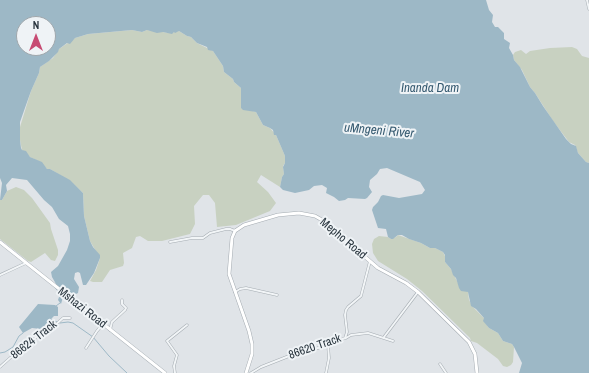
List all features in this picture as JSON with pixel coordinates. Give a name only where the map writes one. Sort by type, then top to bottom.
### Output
[{"type":"street","points":[[587,0],[589,9]]},
{"type":"street","name":"Mepho Road","points":[[235,231],[244,224],[272,216],[299,213],[308,214],[322,220],[378,268],[406,283],[418,292],[469,342],[475,354],[477,373]]},
{"type":"street","points":[[170,242],[192,238],[203,238],[210,233],[230,228],[235,231],[231,242],[229,270],[230,279],[251,337],[252,354],[246,373]]},
{"type":"street","name":"Mshazi Road","points":[[0,242],[165,373]]},
{"type":"street","name":"86620 Track","points":[[251,373],[261,367],[289,356],[328,345],[345,338],[347,332],[345,315],[346,310],[361,296],[370,261]]},
{"type":"street","points":[[0,275],[26,263]]},
{"type":"street","points":[[235,292],[246,288],[277,295]]},
{"type":"street","points":[[384,337],[418,292]]},
{"type":"street","points":[[110,330],[112,322],[126,309],[122,304],[122,300]]},
{"type":"street","name":"86624 Track","points":[[0,367],[10,358],[24,350],[36,337],[52,328],[63,318],[70,318]]},
{"type":"street","points":[[86,348],[103,324]]},
{"type":"street","points":[[175,373],[174,366],[177,355],[167,341],[187,326]]},
{"type":"street","points":[[345,338],[351,335],[368,333],[393,341]]},
{"type":"street","points":[[326,373],[329,358],[328,345]]},
{"type":"street","points":[[440,364],[446,373]]},
{"type":"green space","points":[[132,30],[142,32],[147,30],[170,33],[179,31],[191,37],[197,43],[213,51],[223,66],[224,72],[241,88],[241,108],[256,112],[263,125],[270,128],[276,135],[285,156],[285,163],[283,166],[284,174],[280,187],[261,175],[257,182],[268,192],[276,203],[270,211],[236,225],[217,227],[215,203],[209,195],[203,195],[194,206],[195,224],[190,234],[162,241],[148,241],[140,236],[136,237],[132,248],[123,253],[123,266],[110,270],[102,282],[90,281],[100,258],[90,241],[84,216],[83,193],[70,181],[50,169],[47,169],[40,162],[30,157],[22,150],[20,140],[20,127],[40,67],[56,56],[59,49],[75,38],[88,34]]},
{"type":"green space","points":[[572,47],[577,49],[582,56],[589,58],[589,163],[586,162],[578,153],[575,145],[569,142],[553,121],[530,87],[522,70],[514,60],[513,55],[515,52],[521,50],[526,54],[530,51]]},
{"type":"green space","points":[[16,187],[24,190],[32,198],[50,223],[58,250],[58,255],[55,261],[51,260],[45,253],[31,262],[28,261],[0,239],[0,200],[2,200],[7,191]]},
{"type":"green space","points":[[398,235],[443,252],[445,262],[451,269],[459,285],[468,292],[469,300],[473,307],[484,318],[484,321],[489,328],[498,333],[503,341],[512,344],[514,347],[513,362],[511,365],[507,367],[503,366],[498,359],[477,343],[471,341],[470,338],[422,291],[407,279],[378,261],[373,253],[372,244],[374,239],[379,236],[388,237],[391,239]]},
{"type":"water","name":"Inanda Dam","points":[[0,0],[486,0],[489,10],[493,15],[492,22],[495,27],[498,27],[504,33],[504,39],[510,43],[509,48],[514,60],[520,67],[530,87],[566,139],[571,144],[576,146],[578,153],[586,162],[589,163],[589,373],[519,373],[522,363],[514,347],[512,344],[503,341],[498,333],[489,328],[483,321],[484,318],[471,306],[468,292],[461,291],[459,288],[456,278],[445,262],[445,255],[443,252],[435,248],[430,248],[402,235],[398,235],[391,239],[388,237],[386,229],[378,228],[372,210],[381,196],[383,195],[399,198],[422,194],[425,190],[420,182],[387,168],[380,169],[370,180],[369,187],[372,192],[365,199],[348,198],[339,201],[326,193],[327,188],[322,185],[314,186],[309,190],[295,193],[283,190],[280,187],[284,174],[283,167],[285,163],[285,156],[273,130],[263,125],[256,112],[243,110],[241,108],[241,88],[224,72],[223,66],[213,51],[208,50],[207,47],[197,43],[191,37],[179,31],[172,34],[163,32],[157,33],[147,30],[142,32],[132,30],[88,34],[75,38],[70,44],[67,43],[59,49],[56,54],[56,16],[16,16],[16,56],[54,56],[40,67],[31,91],[20,122],[21,148],[22,150],[26,151],[30,157],[42,162],[47,169],[50,169],[70,180],[83,193],[84,216],[90,241],[100,255],[94,273],[86,285],[83,285],[80,273],[75,273],[74,279],[79,287],[78,293],[68,292],[63,297],[61,304],[58,300],[60,294],[55,288],[56,284],[51,272],[58,266],[67,250],[70,241],[68,226],[59,219],[52,207],[27,180],[12,178],[6,185],[7,191],[2,200],[0,200],[2,183],[0,178]]},
{"type":"water","points":[[38,304],[55,305],[58,307],[58,316],[54,316],[41,329],[32,328],[23,333],[19,327]]},
{"type":"waterway","points":[[56,306],[60,303]]},
{"type":"waterway","points":[[51,319],[57,322]]},
{"type":"waterway","points":[[60,323],[73,323],[93,337],[109,356],[127,373]]},
{"type":"waterway","points":[[0,353],[13,347],[19,336],[23,333]]},
{"type":"water label","name":"uMngeni River","points":[[379,131]]}]
